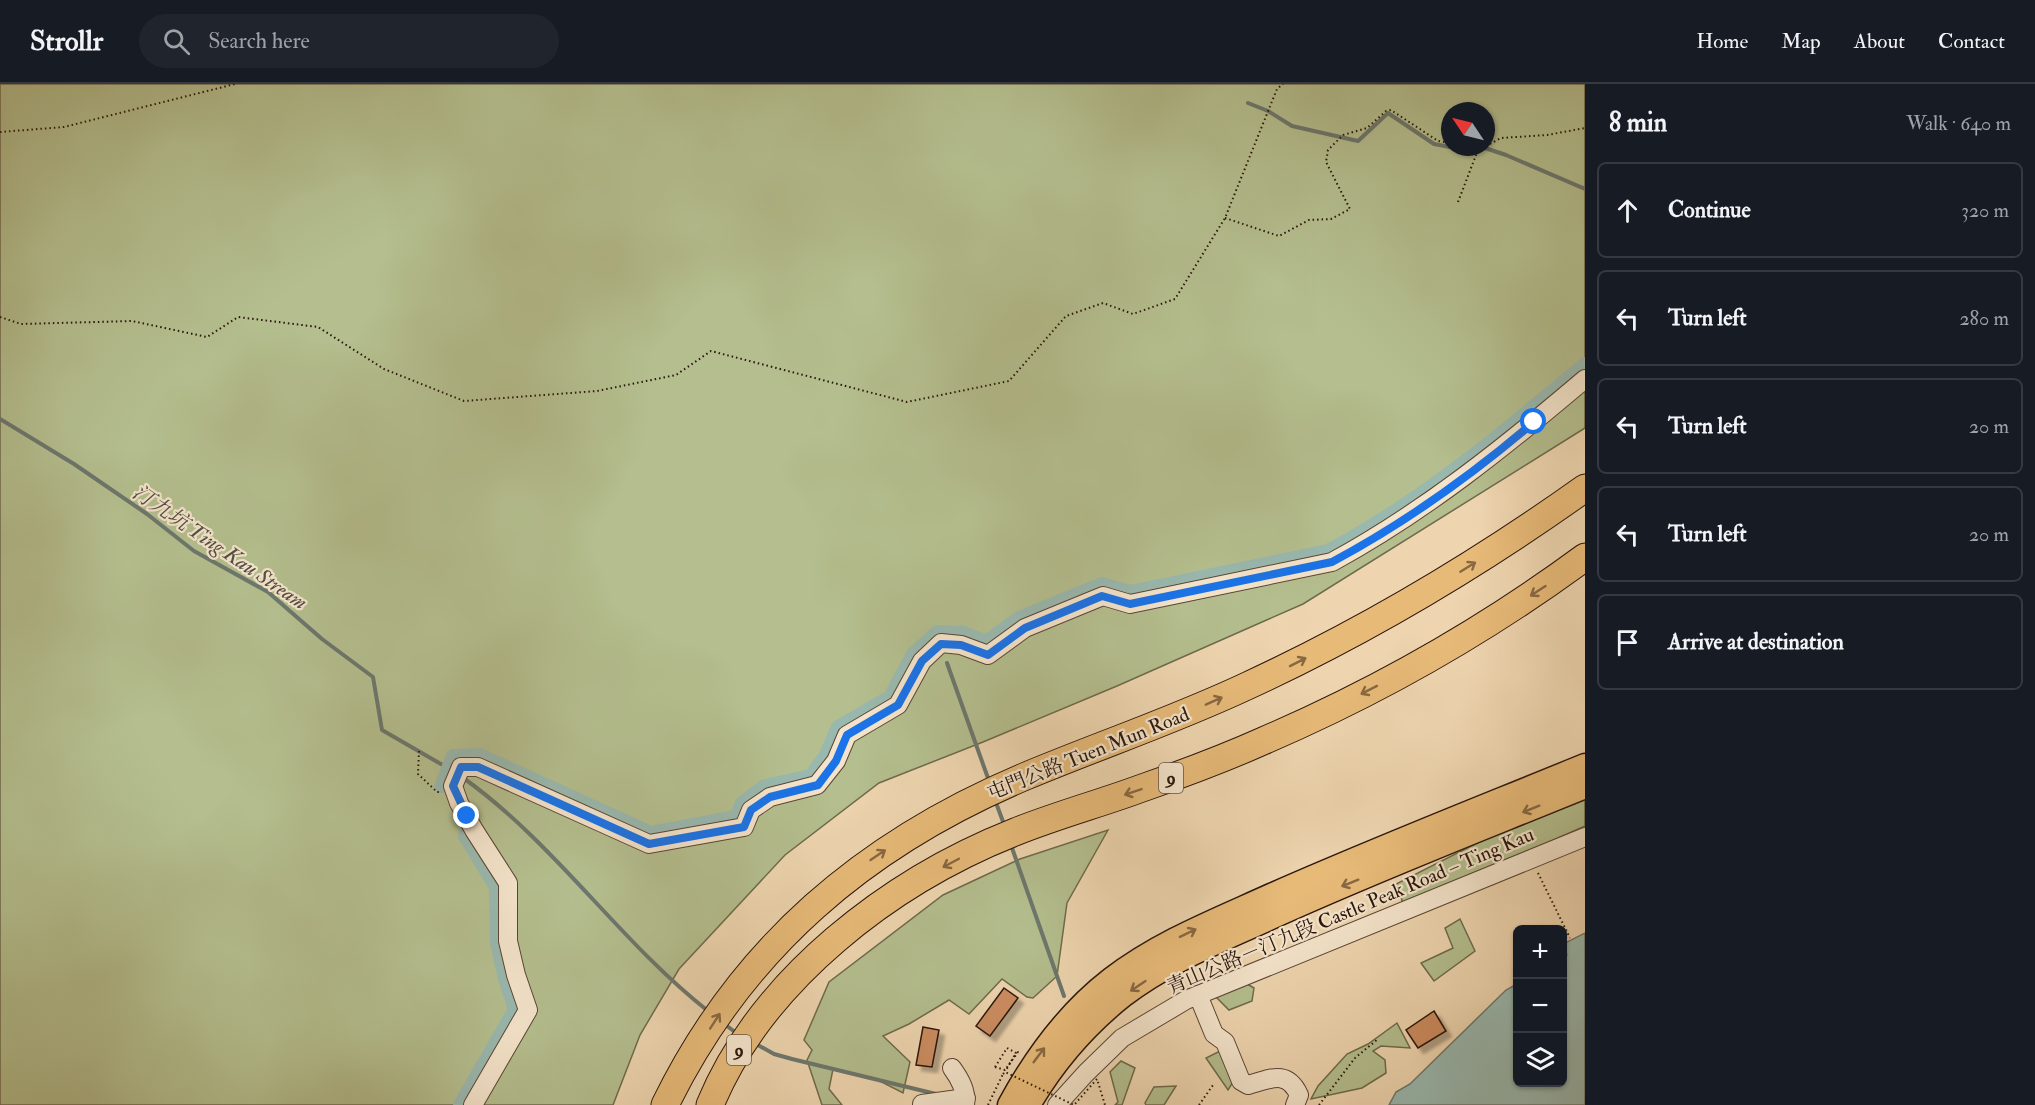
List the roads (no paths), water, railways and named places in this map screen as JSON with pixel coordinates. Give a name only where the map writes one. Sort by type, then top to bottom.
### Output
[{"type":"highway","name":"屯門公路 Tuen Mun Road","points":[[665,1105],[704,1037],[758,962],[823,898],[856,870],[885,850],[927,824],[1026,776],[1174,718],[1321,651],[1421,597],[1585,488]]},
{"type":"highway","name":"9","points":[[710,1105],[731,1063],[748,1036],[794,980],[819,954],[890,898],[963,856],[1014,832],[1191,770],[1265,740],[1365,692],[1439,653],[1490,622],[1543,588],[1585,557]]},
{"type":"main road","points":[[1009,1105],[1028,1070],[1052,1036],[1110,979],[1145,956],[1184,934],[1331,868],[1585,765]]},
{"type":"main road","points":[[1029,1105],[1042,1082],[1068,1047],[1125,995],[1156,974],[1192,954],[1337,888],[1585,787]]},
{"type":"street","points":[[473,1105],[528,1010],[508,941],[508,884],[474,830],[458,783],[478,767],[649,844],[744,827],[751,810],[770,797],[818,785],[836,761],[847,735],[898,705],[922,661],[941,644],[961,645],[988,655],[1025,628],[1102,596],[1130,604],[1332,562],[1360,547],[1445,490],[1516,437],[1585,379]]},
{"type":"street","name":"青山公路－汀九段 Castle Peak Road – Ting Kau","points":[[1057,1105],[1122,1038],[1177,1005],[1585,837]]},
{"type":"street","points":[[1198,995],[1214,1034],[1225,1042],[1241,1081],[1248,1085],[1269,1079],[1285,1078],[1293,1083],[1299,1095],[1295,1105]]},
{"type":"street","points":[[922,1104],[965,1102],[962,1082],[952,1068]]},
{"type":"water","points":[[1585,933],[1585,1105],[1389,1105],[1396,1092],[1410,1084],[1506,990],[1513,986],[1513,1087],[1567,1087],[1567,942]]},
{"type":"waterway","points":[[1248,103],[1268,111],[1292,126],[1358,141],[1388,113],[1434,144],[1441,145]]},
{"type":"waterway","points":[[1495,151],[1585,189]]},
{"type":"waterway","points":[[441,786],[453,756],[480,755],[651,833],[736,817],[742,803],[765,786],[811,776],[826,755],[838,727],[890,697],[913,654],[937,632],[964,633],[986,642],[1019,618],[1102,584],[1130,592],[1328,551],[1429,488],[1493,440],[1585,364]]},
{"type":"waterway","name":"汀九坑 Ting Kau Stream","points":[[0,419],[74,464],[147,514],[194,551],[268,592],[322,639],[373,677],[382,730],[453,771]]},
{"type":"waterway","points":[[947,663],[989,781]]},
{"type":"waterway","points":[[462,777],[496,803],[527,832],[645,954],[708,1011]]},
{"type":"waterway","points":[[995,800],[1005,827]]},
{"type":"waterway","points":[[460,1105],[515,1009],[497,943],[496,887],[465,836]]},
{"type":"waterway","points":[[1011,845],[1064,996]]},
{"type":"waterway","points":[[723,1023],[739,1035]]},
{"type":"waterway","points":[[756,1044],[774,1054],[936,1094]]}]
